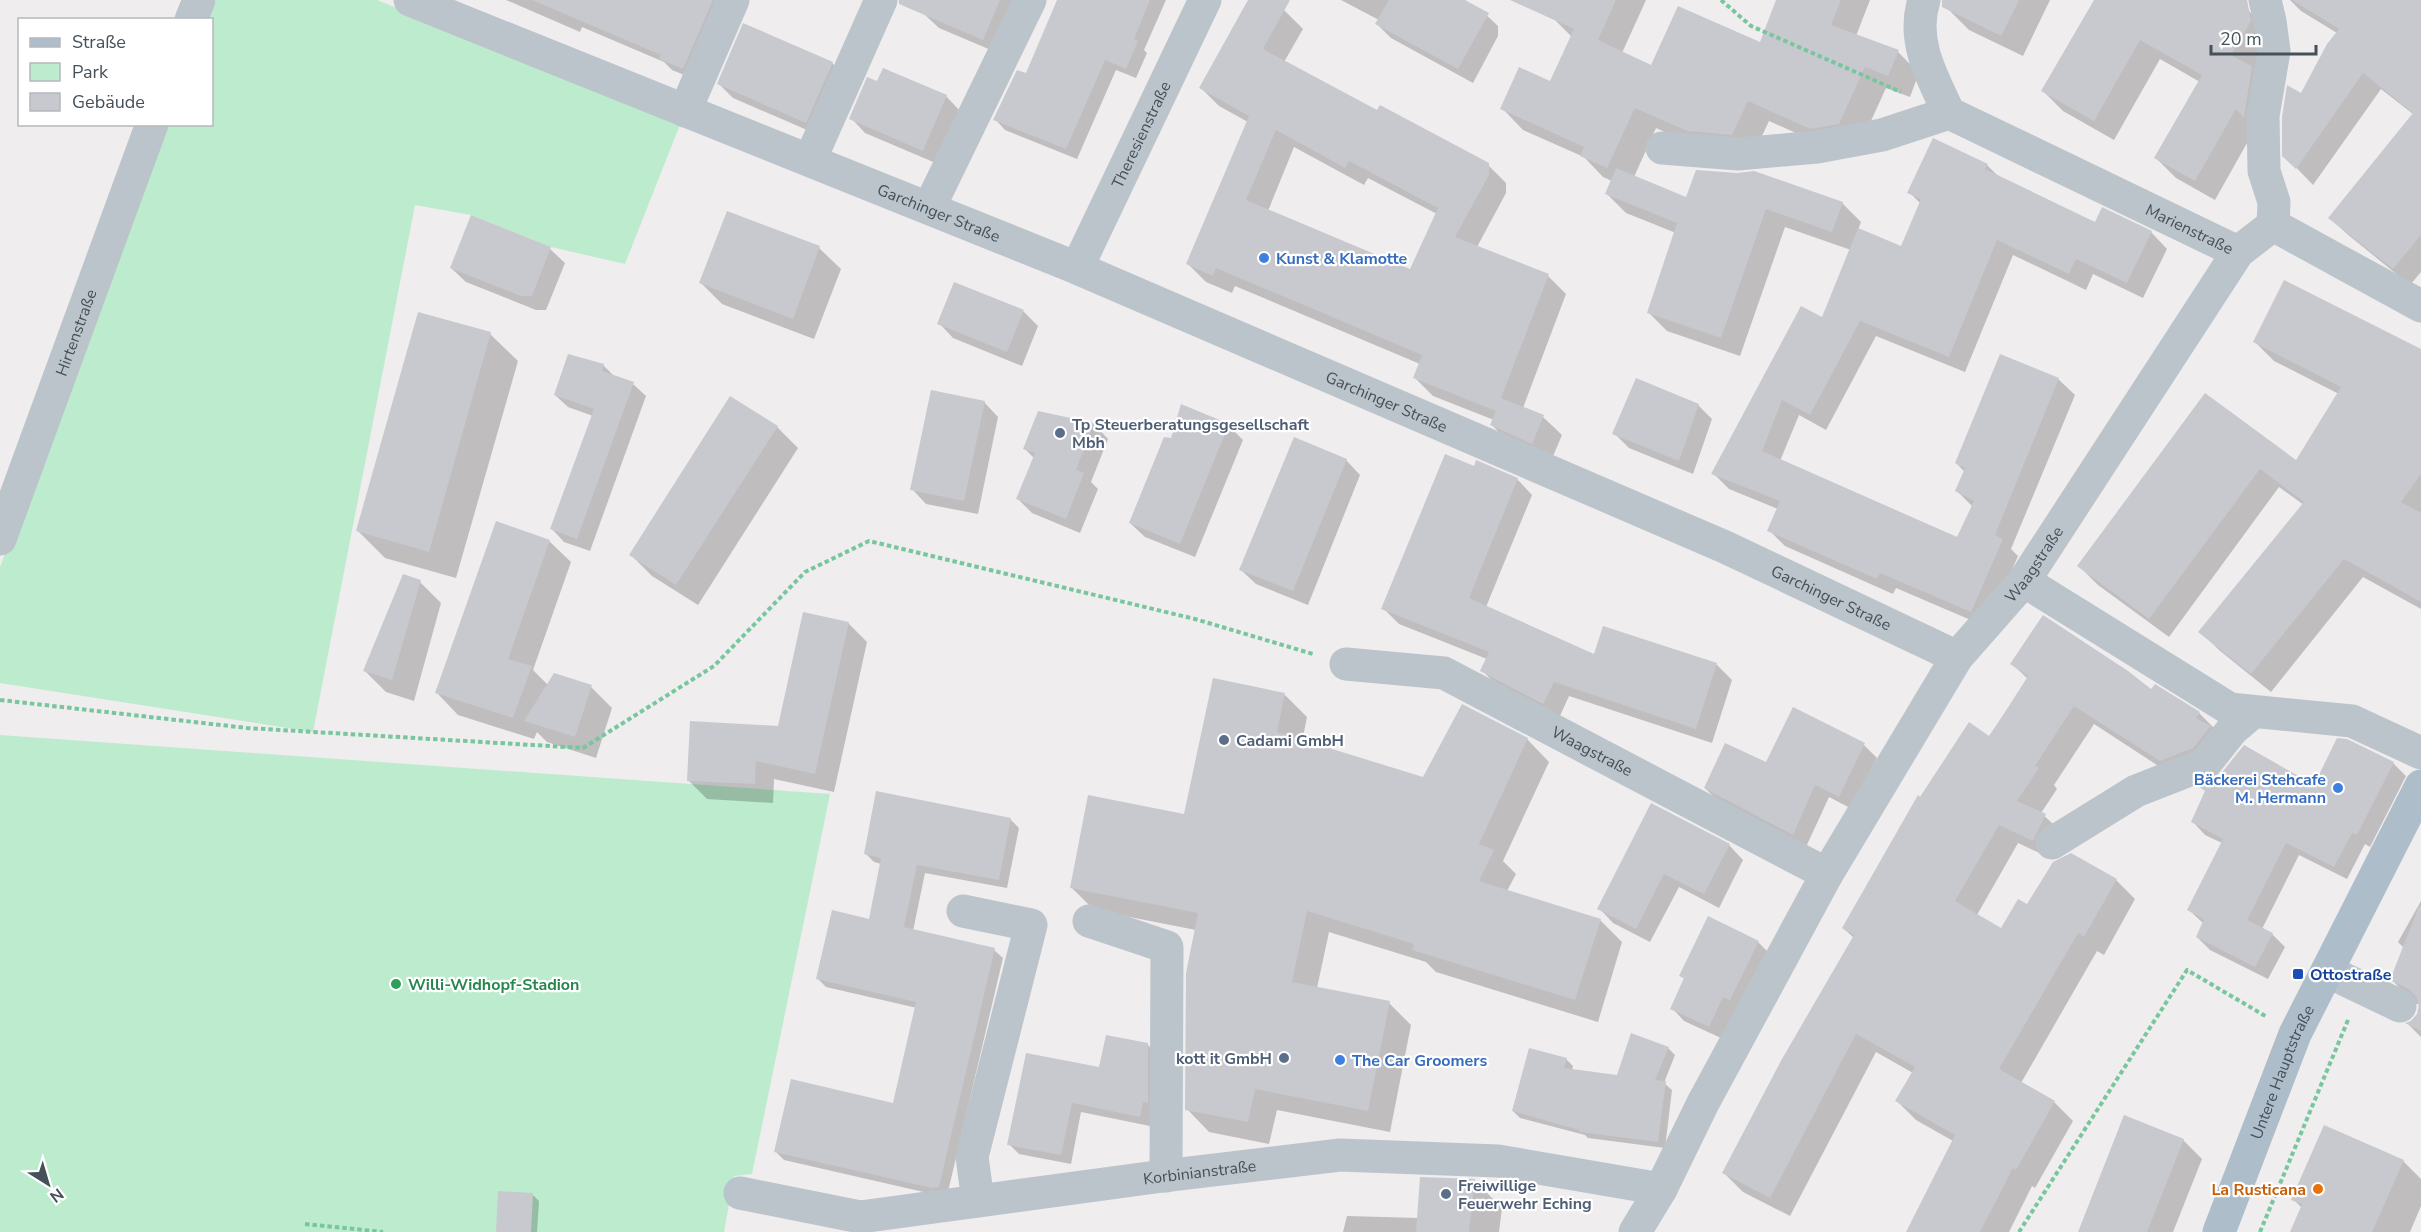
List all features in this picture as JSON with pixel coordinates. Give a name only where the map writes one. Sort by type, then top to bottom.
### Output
[{"type":"main road","name":"Untere Hauptstraße","points":[[2218,1232],[2295,1034],[2421,786]]},
{"type":"street","points":[[192,18],[199,0]]},
{"type":"street","name":"Garchinger Straße","points":[[410,0],[1077,268],[1725,547],[1957,657]]},
{"type":"street","points":[[685,111],[734,0]]},
{"type":"street","points":[[810,160],[881,0]]},
{"type":"street","points":[[929,208],[1030,0]]},
{"type":"street","name":"Theresienstraße","points":[[1077,268],[1205,0]]},
{"type":"street","points":[[1662,148],[1738,154],[1817,147],[1882,135],[1949,113],[1924,58],[1920,42],[1919,25],[1924,0]]},
{"type":"street","points":[[2265,0],[2274,51],[2264,116],[2264,171],[2274,202],[2273,225],[2421,306]]},
{"type":"street","name":"Marienstraße","points":[[1949,113],[2238,252],[2273,225]]},
{"type":"street","name":"Hirtenstraße","points":[[0,539],[151,126]]},
{"type":"street","name":"Waagstraße","points":[[1635,1232],[1661,1189],[1703,1103],[1827,874],[1957,657],[2024,580],[2238,252]]},
{"type":"street","points":[[2024,580],[2230,709],[2352,721],[2421,753]]},
{"type":"street","name":"Waagstraße","points":[[1346,664],[1444,673],[1827,874]]},
{"type":"street","points":[[2052,843],[2136,791],[2205,764],[2232,730],[2253,712]]},
{"type":"street","points":[[963,911],[1031,925],[972,1157],[978,1201]]},
{"type":"street","points":[[1089,921],[1167,947],[1166,1176]]},
{"type":"street","points":[[2327,971],[2400,1006]]},
{"type":"street","name":"Korbinianstraße","points":[[740,1193],[860,1217],[1340,1155],[1498,1161],[1661,1189]]},
{"type":"path","points":[[1721,0],[1751,26],[1949,113]]},
{"type":"path","points":[[0,700],[246,728],[583,748],[714,666],[805,572],[870,541],[1195,619],[1346,664]]},
{"type":"path","points":[[2019,1232],[2187,970],[2295,1034]]},
{"type":"path","points":[[2260,1232],[2361,986]]},
{"type":"path","points":[[305,1224],[383,1232]]},
{"type":"green space","points":[[216,0],[377,0],[681,122],[625,264],[551,247],[471,215],[415,205],[313,732],[0,683],[0,567],[168,126],[213,126],[213,18],[208,18]]},
{"type":"green space","name":"Willi-Widhopf-Stadion","points":[[0,735],[830,794],[752,1174],[734,1176],[724,1232],[0,1232]]},
{"type":"building","points":[[532,0],[713,0],[683,69],[659,59],[661,55]]},
{"type":"building","points":[[899,0],[1000,0],[983,40],[899,4]]},
{"type":"building","points":[[1057,0],[1150,0],[1134,39],[1138,41],[1126,69],[1105,60],[1066,149],[993,120],[1017,70],[1026,73]]},
{"type":"building","points":[[1248,0],[1290,0],[1263,49],[1377,110],[1380,105],[1489,163],[1489,175],[1455,237],[1549,274],[1501,398],[1544,415],[1532,444],[1490,425],[1496,411],[1413,378],[1422,355],[1216,268],[1213,276],[1186,264],[1249,116],[1199,88]],"holes":[[[1276,130],[1345,168],[1349,161],[1438,208],[1410,269],[1246,200]]]},
{"type":"building","points":[[1389,0],[1465,0],[1489,13],[1458,69],[1375,24]]},
{"type":"building","points":[[1510,0],[1616,0],[1598,40],[1651,65],[1678,6],[1760,42],[1776,0],[1841,0],[1831,25],[1899,50],[1888,76],[1865,67],[1839,124],[1810,129],[1748,101],[1732,135],[1687,131],[1635,108],[1607,168],[1580,156],[1584,147],[1500,109],[1519,67],[1550,81],[1574,29]]},
{"type":"building","points":[[1942,0],[2019,0],[2001,36],[1942,7]]},
{"type":"building","points":[[2094,0],[2247,0],[2251,21],[2231,55],[2252,66],[2244,118],[2236,109],[2195,181],[2154,158],[2202,75],[2140,40],[2094,121],[2041,91]]},
{"type":"building","points":[[2292,0],[2421,0],[2421,235],[2393,269],[2328,218],[2413,113],[2363,73],[2296,169],[2282,156],[2282,117],[2287,85],[2301,93],[2327,44],[2339,29]]},
{"type":"building","points":[[743,23],[833,62],[806,123],[717,84]]},
{"type":"building","points":[[883,68],[947,95],[923,151],[849,119],[867,77],[877,81]]},
{"type":"building","points":[[1933,138],[1988,164],[1985,169],[2095,222],[2102,207],[2152,231],[2127,283],[2076,259],[2069,274],[1997,240],[1949,357],[1860,321],[1810,415],[1782,400],[1762,451],[1957,537],[1974,501],[1955,491],[1965,468],[1955,463],[2000,354],[2059,378],[1995,535],[2003,539],[1971,612],[1880,573],[1877,579],[1767,531],[1780,501],[1711,474],[1801,306],[1822,317],[1858,228],[1901,246],[1921,199],[1907,193]]},
{"type":"building","points":[[1616,168],[1686,197],[1696,170],[1737,173],[1754,171],[1843,202],[1832,232],[1766,209],[1721,338],[1647,313],[1677,223],[1605,194]]},
{"type":"building","points":[[727,211],[820,246],[793,319],[699,283]]},
{"type":"building","points":[[471,215],[551,247],[532,296],[521,296],[450,268]]},
{"type":"building","points":[[2284,280],[2421,349],[2421,474],[2401,502],[2421,513],[2421,602],[2344,559],[2251,674],[2198,632],[2304,502],[2260,469],[2149,619],[2077,566],[2205,393],[2296,460],[2341,387],[2253,342]]},
{"type":"building","points":[[954,282],[1024,310],[1007,352],[937,324]]},
{"type":"building","points":[[418,312],[491,332],[429,552],[356,531]]},
{"type":"building","points":[[568,354],[604,364],[602,371],[634,382],[577,539],[550,529],[594,409],[554,395]]},
{"type":"building","points":[[1636,378],[1699,404],[1679,461],[1612,434]]},
{"type":"building","points":[[931,390],[985,401],[964,501],[910,490]]},
{"type":"building","points":[[730,396],[778,426],[676,585],[629,555]]},
{"type":"building","points":[[1181,404],[1229,424],[1180,544],[1129,523],[1164,437],[1171,438]]},
{"type":"building","points":[[1038,411],[1094,423],[1076,470],[1084,473],[1066,519],[1016,499],[1035,453],[1023,449]]},
{"type":"building","points":[[1294,437],[1347,459],[1293,591],[1239,570]]},
{"type":"building","points":[[1445,454],[1474,466],[1476,460],[1518,478],[1469,598],[1594,654],[1603,626],[1717,663],[1696,729],[1554,682],[1543,704],[1480,671],[1489,652],[1381,609]]},
{"type":"building","points":[[496,521],[550,540],[508,659],[532,666],[513,718],[435,693]]},
{"type":"building","points":[[403,574],[421,580],[392,680],[363,671]]},
{"type":"building","points":[[803,612],[849,622],[815,774],[756,761],[755,784],[687,781],[690,721],[778,726]]},
{"type":"building","points":[[2043,615],[2128,671],[2151,689],[2155,684],[2200,712],[2196,718],[2211,726],[2193,748],[2160,761],[2074,706],[2035,766],[2039,768],[2017,801],[2046,814],[2033,841],[1999,825],[1955,901],[2001,928],[2018,899],[2027,904],[2053,862],[2071,853],[2117,879],[2084,937],[2078,933],[1999,1069],[2055,1101],[2016,1170],[2013,1168],[1980,1232],[1906,1232],[1955,1135],[1895,1101],[1915,1067],[1856,1034],[1770,1198],[1722,1173],[1782,1059],[1854,935],[1842,928],[1918,795],[1920,797],[1969,722],[1989,736],[2028,676],[2010,664]]},
{"type":"building","points":[[554,673],[592,685],[575,737],[524,721]]},
{"type":"building","points":[[1213,678],[1285,693],[1277,732],[1423,777],[1462,704],[1528,738],[1479,844],[1494,850],[1479,881],[1601,919],[1575,1000],[1412,950],[1414,944],[1307,911],[1292,982],[1390,1001],[1368,1111],[1255,1089],[1248,1122],[1185,1110],[1186,973],[1198,913],[1070,888],[1088,795],[1184,814]]},
{"type":"building","points":[[1793,707],[1865,743],[1839,797],[1815,785],[1793,835],[1704,788],[1725,743],[1766,762]]},
{"type":"building","points":[[2337,738],[2347,739],[2394,762],[2357,835],[2352,833],[2334,867],[2286,843],[2247,920],[2273,933],[2255,967],[2196,937],[2204,919],[2187,910],[2223,839],[2191,822],[2205,791],[2199,787],[2219,776],[2244,745],[2314,785]]},
{"type":"building","points":[[876,791],[1011,818],[999,880],[917,865],[904,927],[995,948],[939,1187],[932,1188],[774,1152],[791,1079],[893,1103],[916,1002],[816,979],[832,910],[869,919],[881,858],[864,854]]},
{"type":"building","points":[[1651,803],[1730,844],[1704,894],[1664,874],[1636,929],[1597,909]]},
{"type":"building","points":[[2419,906],[2421,906],[2421,1031],[2405,1023],[2411,1021],[2417,1014],[2419,1005],[2416,996],[2390,980]]},
{"type":"building","points":[[1708,916],[1759,941],[1730,1000],[1723,997],[1709,1027],[1670,1009],[1684,978],[1679,976]]},
{"type":"building","points":[[1631,1033],[1669,1047],[1655,1080],[1666,1081],[1658,1142],[1579,1132],[1579,1130],[1512,1111],[1529,1048],[1567,1058],[1564,1068],[1617,1075]]},
{"type":"building","points":[[1106,1035],[1148,1043],[1148,1103],[1143,1102],[1140,1117],[1072,1103],[1061,1155],[1007,1145],[1026,1053],[1099,1067]]},
{"type":"building","points":[[2124,1115],[2184,1139],[2147,1232],[2078,1232]]},
{"type":"building","points":[[2324,1125],[2404,1160],[2372,1232],[2290,1232],[2302,1204],[2291,1200]]},
{"type":"building","name":"Freiwillige Feuerwehr Eching","points":[[1420,1177],[1475,1179],[1469,1232],[1416,1232]]},
{"type":"building","points":[[498,1191],[533,1193],[531,1232],[496,1232]]},
{"type":"place","name":"Kunst & Klamotte","points":[[1264,258]]},
{"type":"place","name":"Tp Steuerberatungsgesellschaft Mbh","points":[[1060,433]]},
{"type":"place","name":"Cadami GmbH","points":[[1224,740]]},
{"type":"place","name":"Bäckerei Stehcafe M. Hermann","points":[[2338,788]]},
{"type":"place","name":"Ottostraße","points":[[2298,974]]},
{"type":"place","name":"Willi-Widhopf-Stadion","points":[[396,984]]},
{"type":"place","name":"kott it GmbH","points":[[1284,1058]]},
{"type":"place","name":"The Car Groomers","points":[[1340,1060]]},
{"type":"place","name":"La Rusticana","points":[[2318,1189]]},
{"type":"place","name":"Freiwillige Feuerwehr Eching","points":[[1446,1194]]}]
